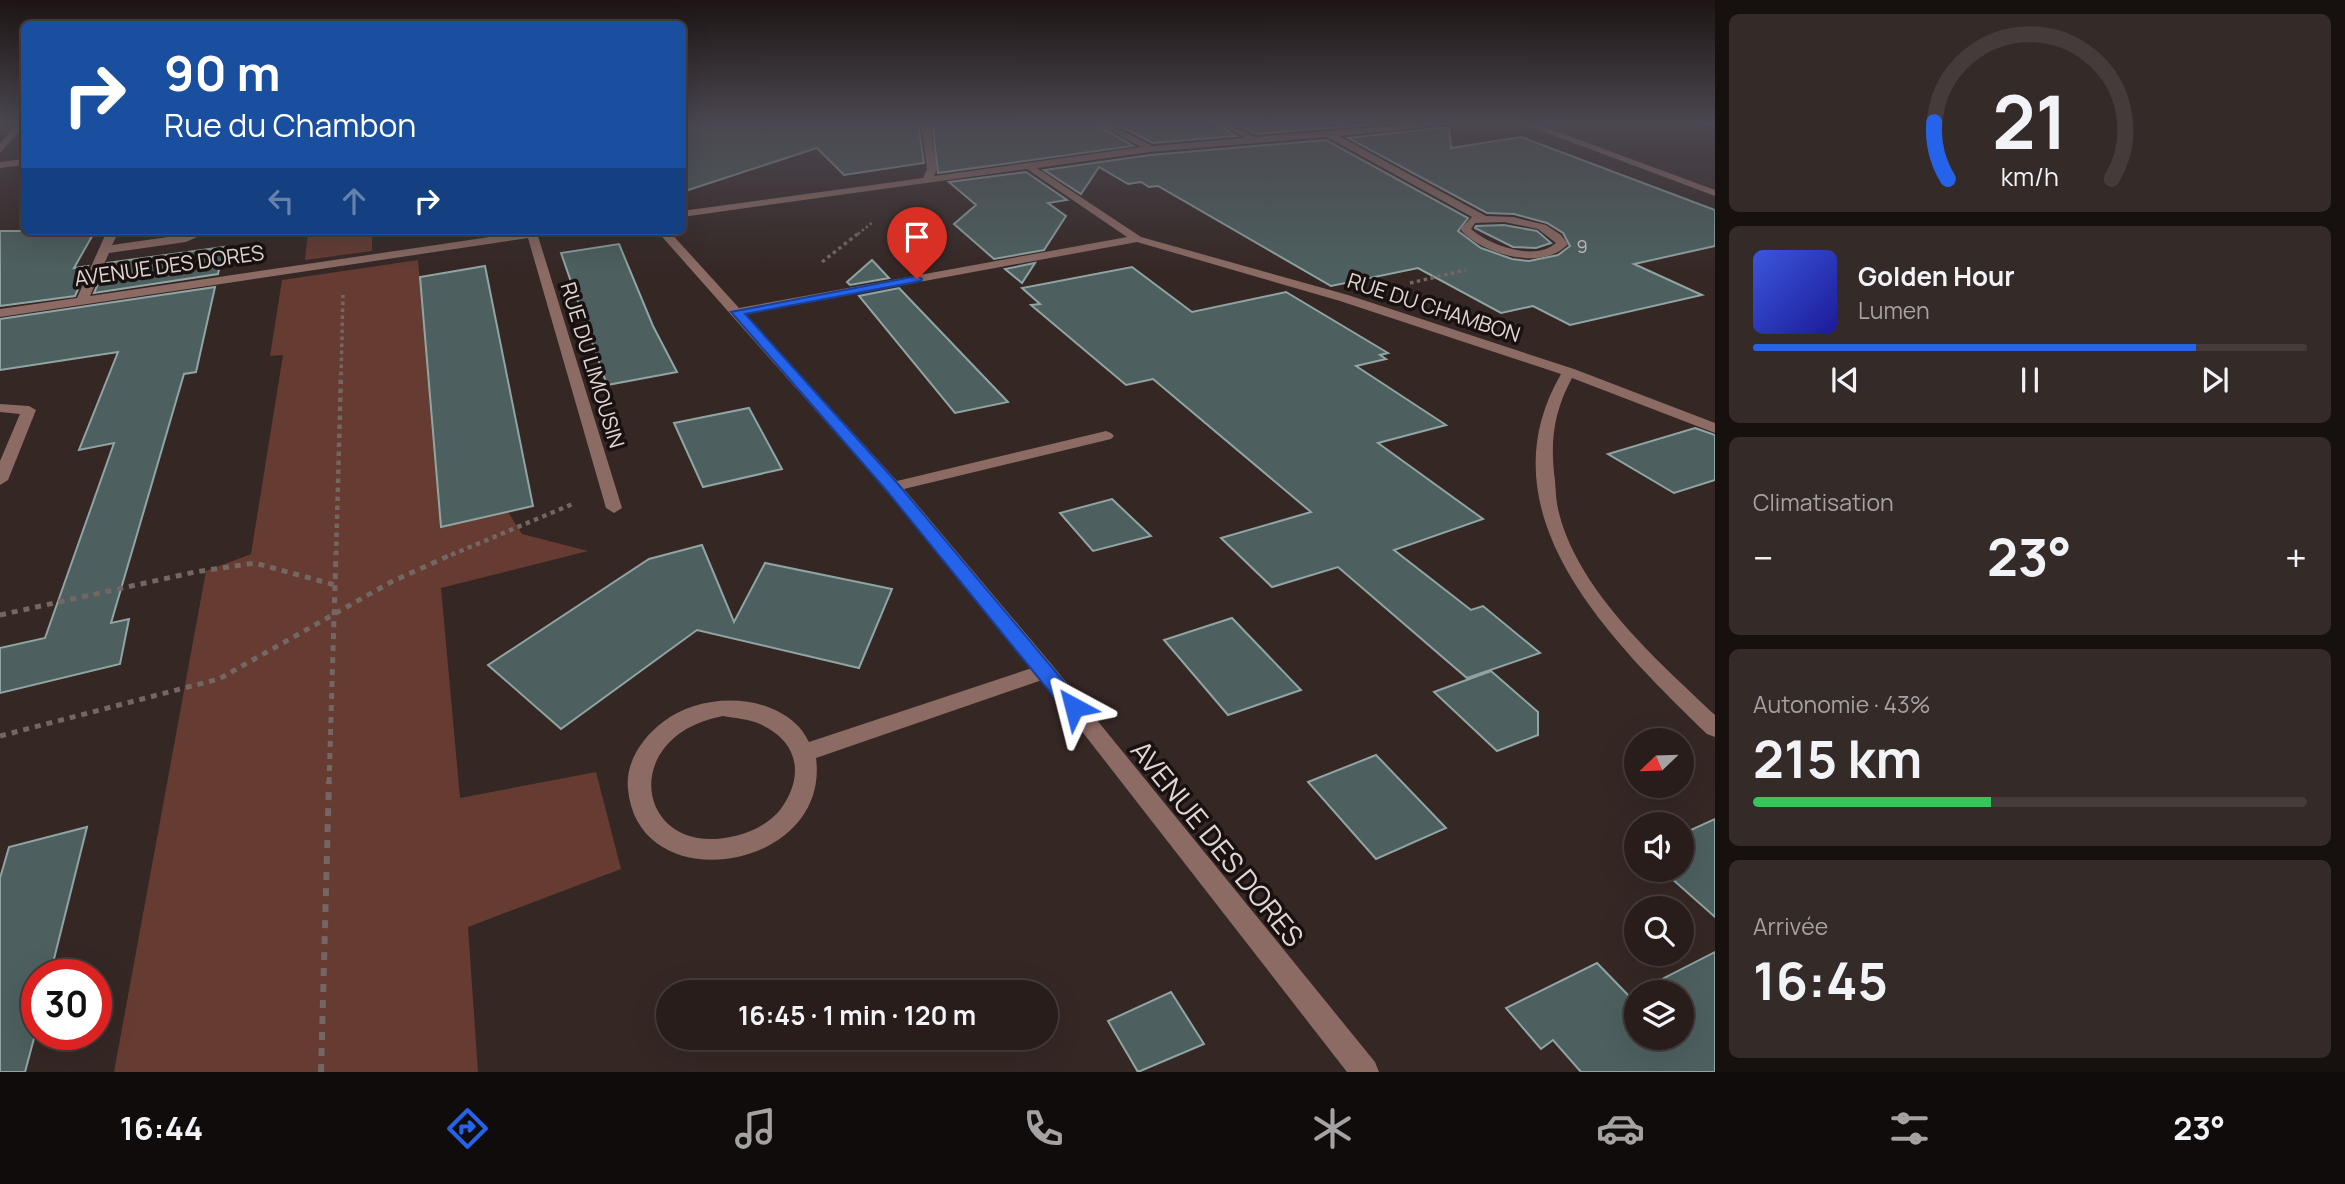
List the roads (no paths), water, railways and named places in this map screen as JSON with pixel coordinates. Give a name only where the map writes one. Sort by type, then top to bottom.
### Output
[{"type":"street","points":[[928,178],[931,172]]},
{"type":"street","points":[[686,213],[973,172]]},
{"type":"street","name":"RUE DU CHAMBON","points":[[1037,172],[1137,239],[1344,298],[1569,372],[1715,428]]},
{"type":"street","points":[[1398,172],[1482,218],[1511,219],[1541,227],[1560,239],[1562,244],[1552,252],[1507,251],[1469,235],[1465,229],[1466,224],[1482,218]]},
{"type":"street","points":[[1658,172],[1715,193]]},
{"type":"street","points":[[82,301],[111,235]]},
{"type":"street","points":[[104,250],[186,239],[195,235]]},
{"type":"street","name":"AVENUE DES DORES","points":[[0,313],[525,235]]},
{"type":"street","name":"RUE DU LIMOUSIN","points":[[532,235],[614,508]]},
{"type":"street","name":"AVENUE DES DORES","points":[[667,235],[892,487],[1046,671],[1365,1072]]},
{"type":"street","name":"RUE DU CHAMBON","points":[[737,312],[1137,239]]},
{"type":"street","points":[[1569,372],[1552,400],[1542,436],[1550,517],[1577,574],[1629,645],[1715,727]]},
{"type":"street","points":[[0,408],[29,410],[0,480]]},
{"type":"street","points":[[892,487],[1106,436]]},
{"type":"street","points":[[805,752],[1046,671]]},
{"type":"street","points":[[723,708],[750,709],[774,717],[793,732],[805,752],[807,775],[802,798],[788,820],[767,836],[739,848],[709,851],[682,846],[660,832],[644,814],[638,792],[639,780],[641,767],[652,744],[672,726],[696,713],[723,708]]}]
